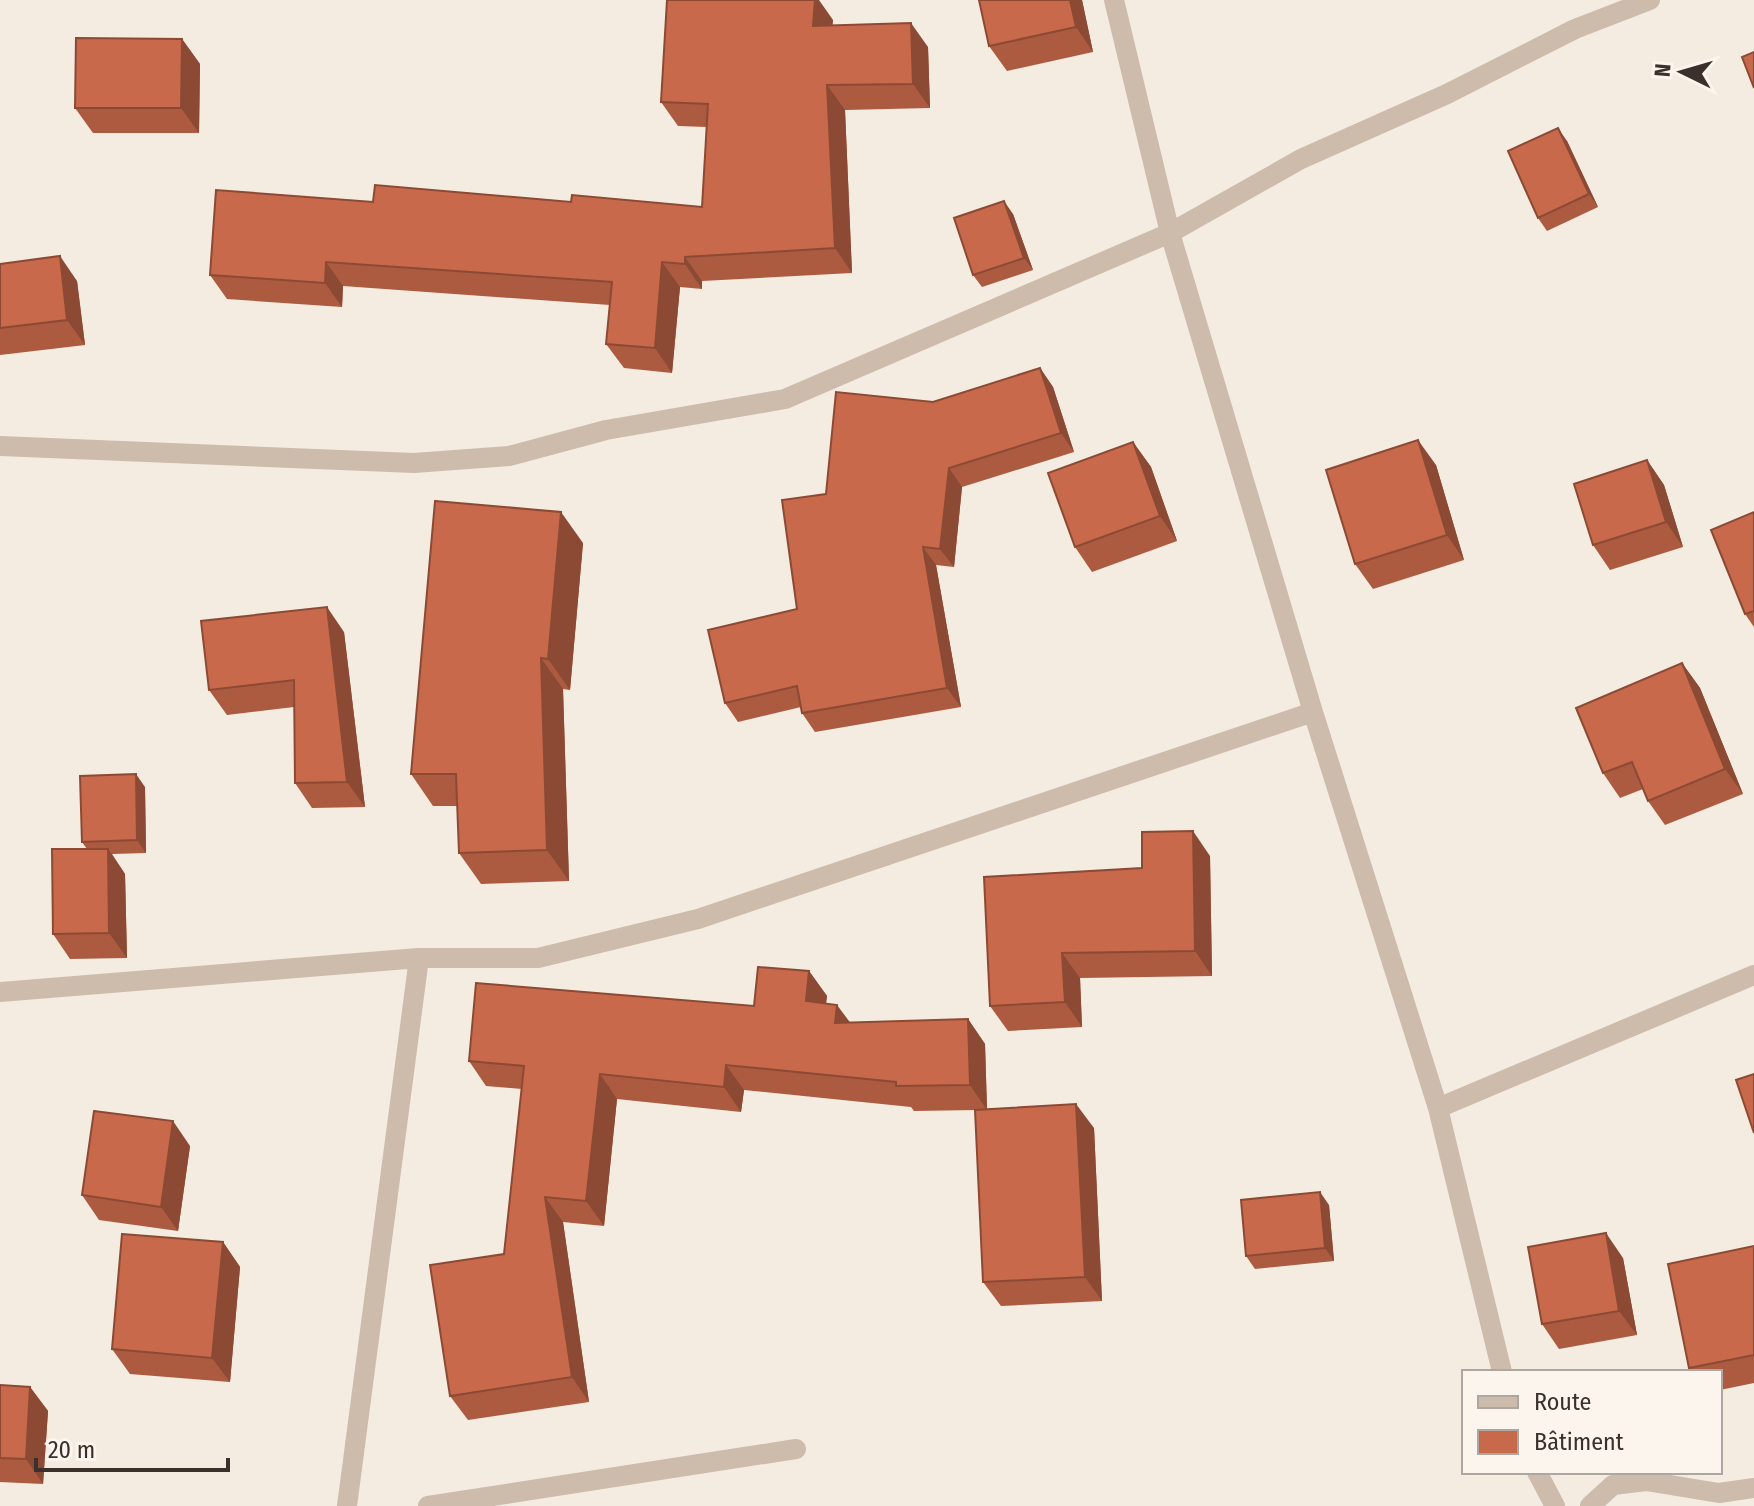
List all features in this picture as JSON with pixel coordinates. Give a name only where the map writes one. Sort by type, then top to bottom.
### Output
[{"type":"street","points":[[1114,0],[1170,233],[1313,712],[1438,1108],[1502,1370]]},
{"type":"street","points":[[0,446],[414,463],[509,456],[606,430],[785,399],[1170,233],[1301,159],[1447,94],[1575,29],[1650,0]]},
{"type":"street","points":[[0,992],[419,958],[538,958],[698,919],[1313,712]]},
{"type":"street","points":[[347,1506],[419,958]]},
{"type":"street","points":[[1438,1108],[1754,975]]},
{"type":"street","points":[[428,1506],[796,1449]]},
{"type":"street","points":[[1538,1474],[1555,1506]]},
{"type":"street","points":[[1590,1506],[1613,1485],[1646,1481],[1719,1493],[1754,1488]]},
{"type":"building","points":[[667,0],[815,0],[813,26],[911,23],[913,84],[827,85],[835,248],[685,257],[685,264],[662,262],[655,348],[606,344],[612,282],[326,262],[325,283],[210,275],[216,190],[373,202],[375,185],[571,202],[572,195],[702,207],[708,104],[661,102]]},
{"type":"building","points":[[979,0],[1070,0],[1076,27],[989,46]]},
{"type":"building","points":[[76,38],[182,39],[181,108],[75,108]]},
{"type":"building","points":[[1754,52],[1754,88],[1742,57]]},
{"type":"building","points":[[1558,128],[1589,194],[1538,218],[1508,151]]},
{"type":"building","points":[[1004,201],[1024,258],[973,275],[954,218]]},
{"type":"building","points":[[60,256],[67,320],[0,328],[0,264]]},
{"type":"building","points":[[1040,368],[1061,433],[949,468],[940,549],[923,547],[947,688],[802,713],[797,686],[725,703],[708,630],[797,609],[782,500],[826,494],[836,392],[933,402]]},
{"type":"building","points":[[1418,440],[1447,535],[1355,564],[1326,470]]},
{"type":"building","points":[[1133,442],[1160,516],[1075,547],[1048,473]]},
{"type":"building","points":[[1647,460],[1666,522],[1593,545],[1574,484]]},
{"type":"building","points":[[435,501],[561,512],[548,659],[541,658],[547,850],[459,853],[456,774],[411,774]]},
{"type":"building","points":[[1754,512],[1754,611],[1745,614],[1711,530]]},
{"type":"building","points":[[327,607],[347,782],[295,783],[294,680],[209,690],[201,621]]},
{"type":"building","points":[[1682,663],[1725,769],[1648,801],[1632,762],[1603,773],[1576,708]]},
{"type":"building","points":[[136,774],[137,840],[82,842],[80,776]]},
{"type":"building","points":[[1193,831],[1195,951],[1062,953],[1065,1002],[990,1006],[984,877],[1142,868],[1142,832]]},
{"type":"building","points":[[52,849],[108,849],[109,933],[53,934]]},
{"type":"building","points":[[758,967],[809,971],[806,1001],[837,1005],[835,1023],[968,1019],[970,1085],[896,1086],[896,1082],[726,1065],[724,1087],[600,1074],[586,1201],[545,1197],[572,1377],[450,1396],[430,1265],[504,1254],[524,1066],[469,1061],[476,983],[754,1006]]},
{"type":"building","points":[[1754,1074],[1754,1133],[1736,1080]]},
{"type":"building","points":[[1076,1104],[1085,1277],[983,1282],[975,1110]]},
{"type":"building","points":[[94,1111],[173,1121],[161,1207],[82,1195]]},
{"type":"building","points":[[1320,1192],[1325,1248],[1246,1256],[1241,1200]]},
{"type":"building","points":[[1606,1233],[1619,1311],[1542,1324],[1528,1247]]},
{"type":"building","points":[[122,1234],[223,1242],[212,1358],[112,1349]]},
{"type":"building","points":[[1754,1246],[1754,1355],[1689,1368],[1668,1264]]},
{"type":"building","points":[[0,1385],[30,1387],[26,1459],[0,1458]]}]
